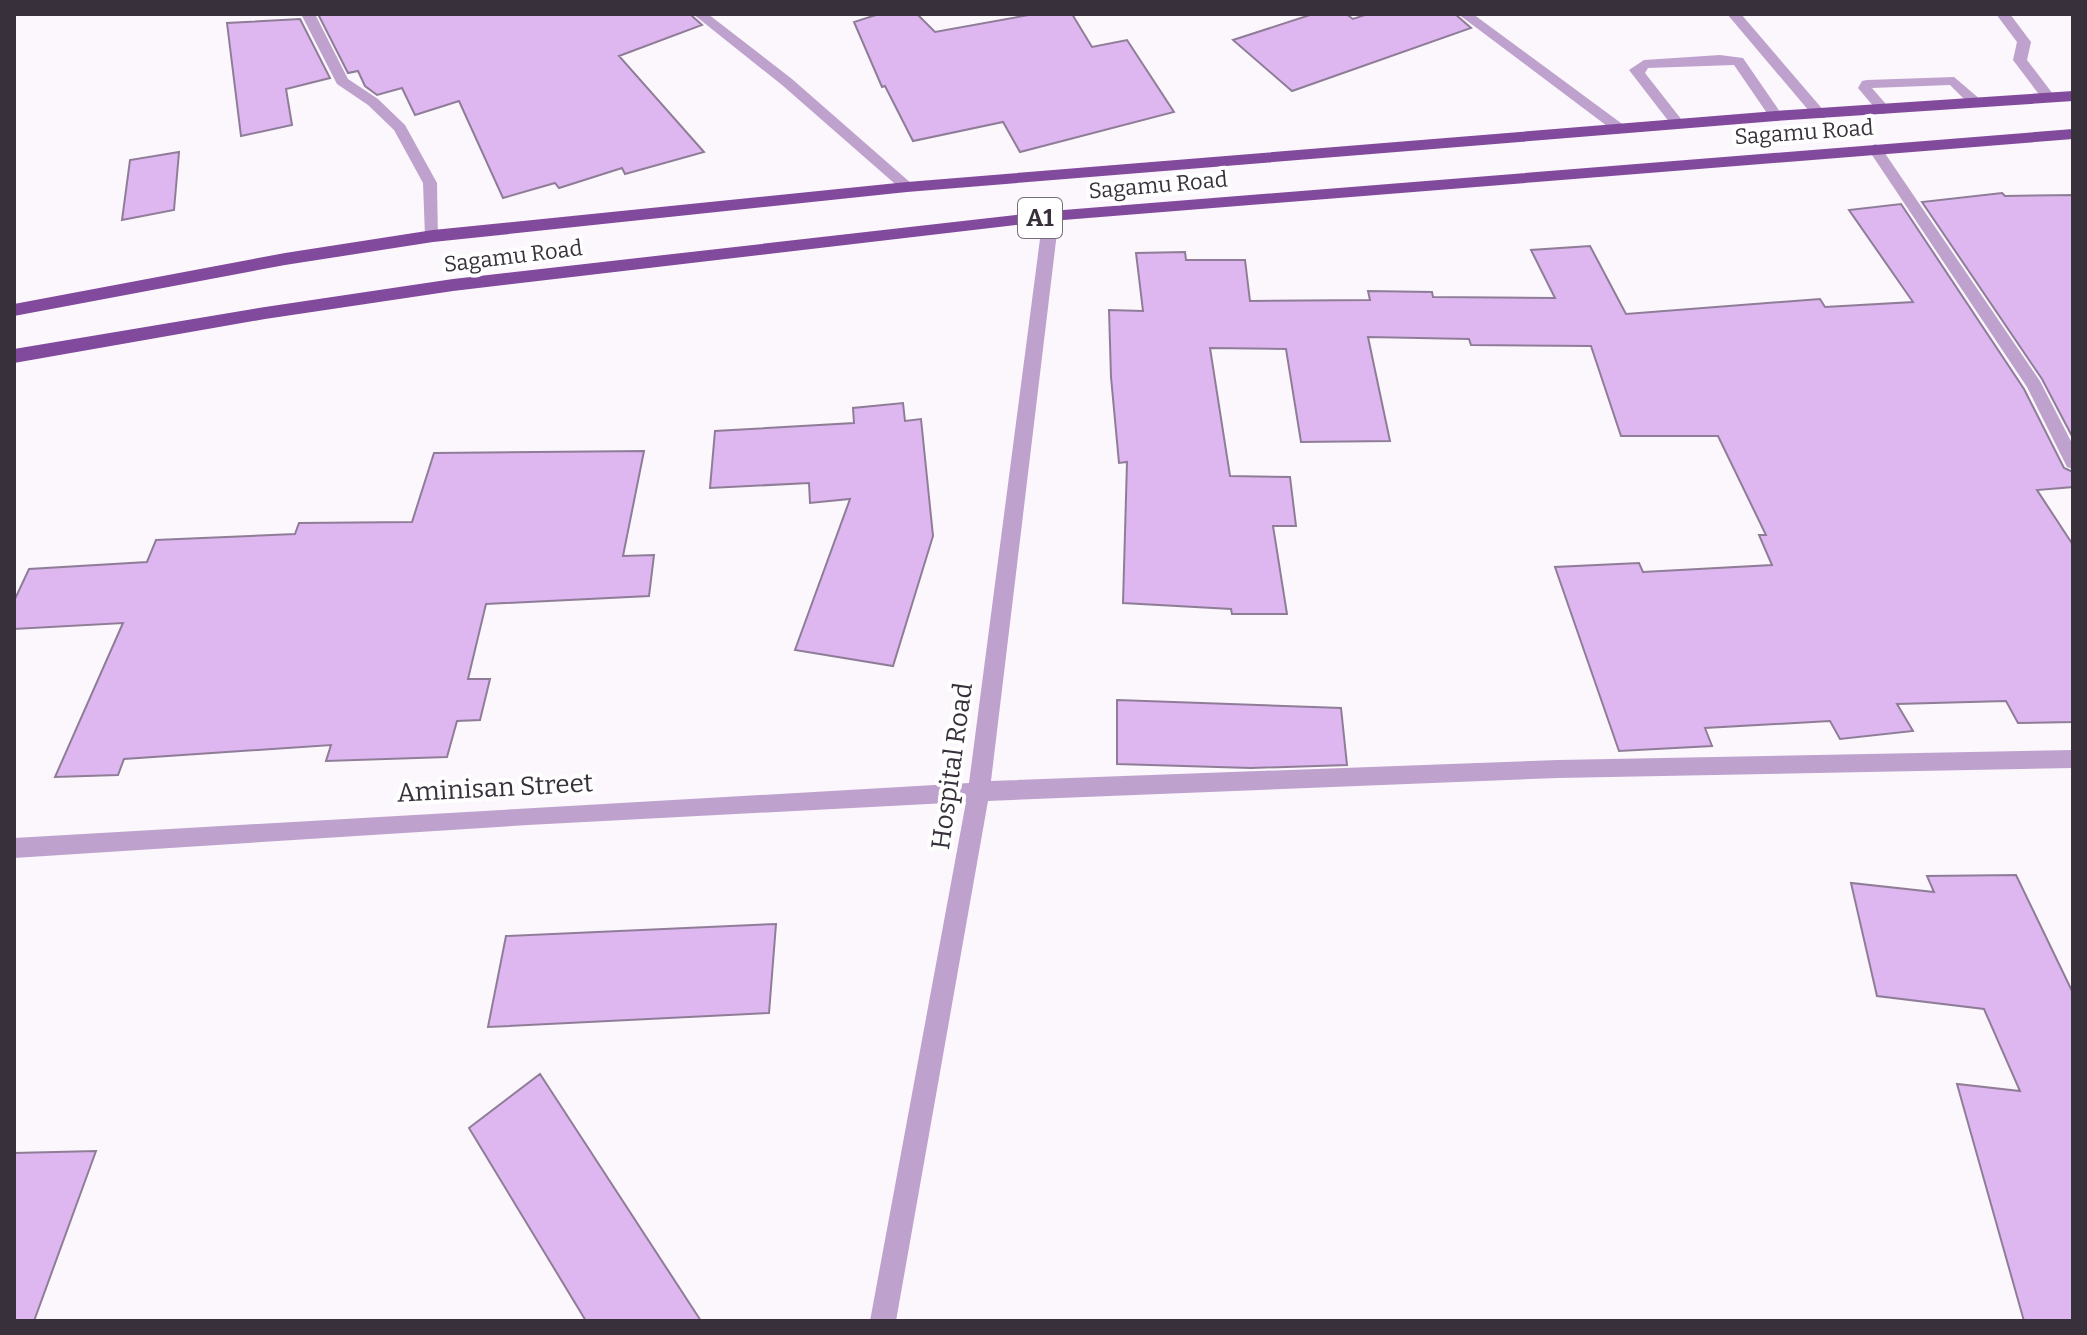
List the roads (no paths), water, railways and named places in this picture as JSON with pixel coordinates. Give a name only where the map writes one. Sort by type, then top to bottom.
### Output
[{"type":"highway","name":"Sagamu Road","points":[[14,310],[285,259],[433,236],[907,187],[1776,116],[2073,96]]},
{"type":"highway","name":"Sagamu Road","points":[[14,356],[295,306],[516,277],[915,235],[1051,216],[2073,134]]},
{"type":"street","points":[[308,14],[342,81],[373,102],[400,128],[430,183],[433,236]]},
{"type":"street","points":[[702,14],[787,82],[907,187]]},
{"type":"street","points":[[1465,14],[1620,129]]},
{"type":"street","points":[[1734,14],[1820,115]]},
{"type":"street","points":[[2003,14],[2021,33],[2024,42],[2020,60],[2049,98]]},
{"type":"street","points":[[1678,124],[1636,70],[1644,64],[1720,59],[1738,61],[1776,116]]},
{"type":"street","points":[[1884,110],[1865,88],[1867,84],[1954,81],[1976,103]]},
{"type":"street","points":[[1875,149],[2034,385],[2073,462]]},
{"type":"street","name":"Hospital Road","points":[[883,1321],[979,790],[1051,216]]},
{"type":"street","name":"Aminisan Street","points":[[14,848],[521,814],[979,790],[1850,761],[2073,759]]}]
